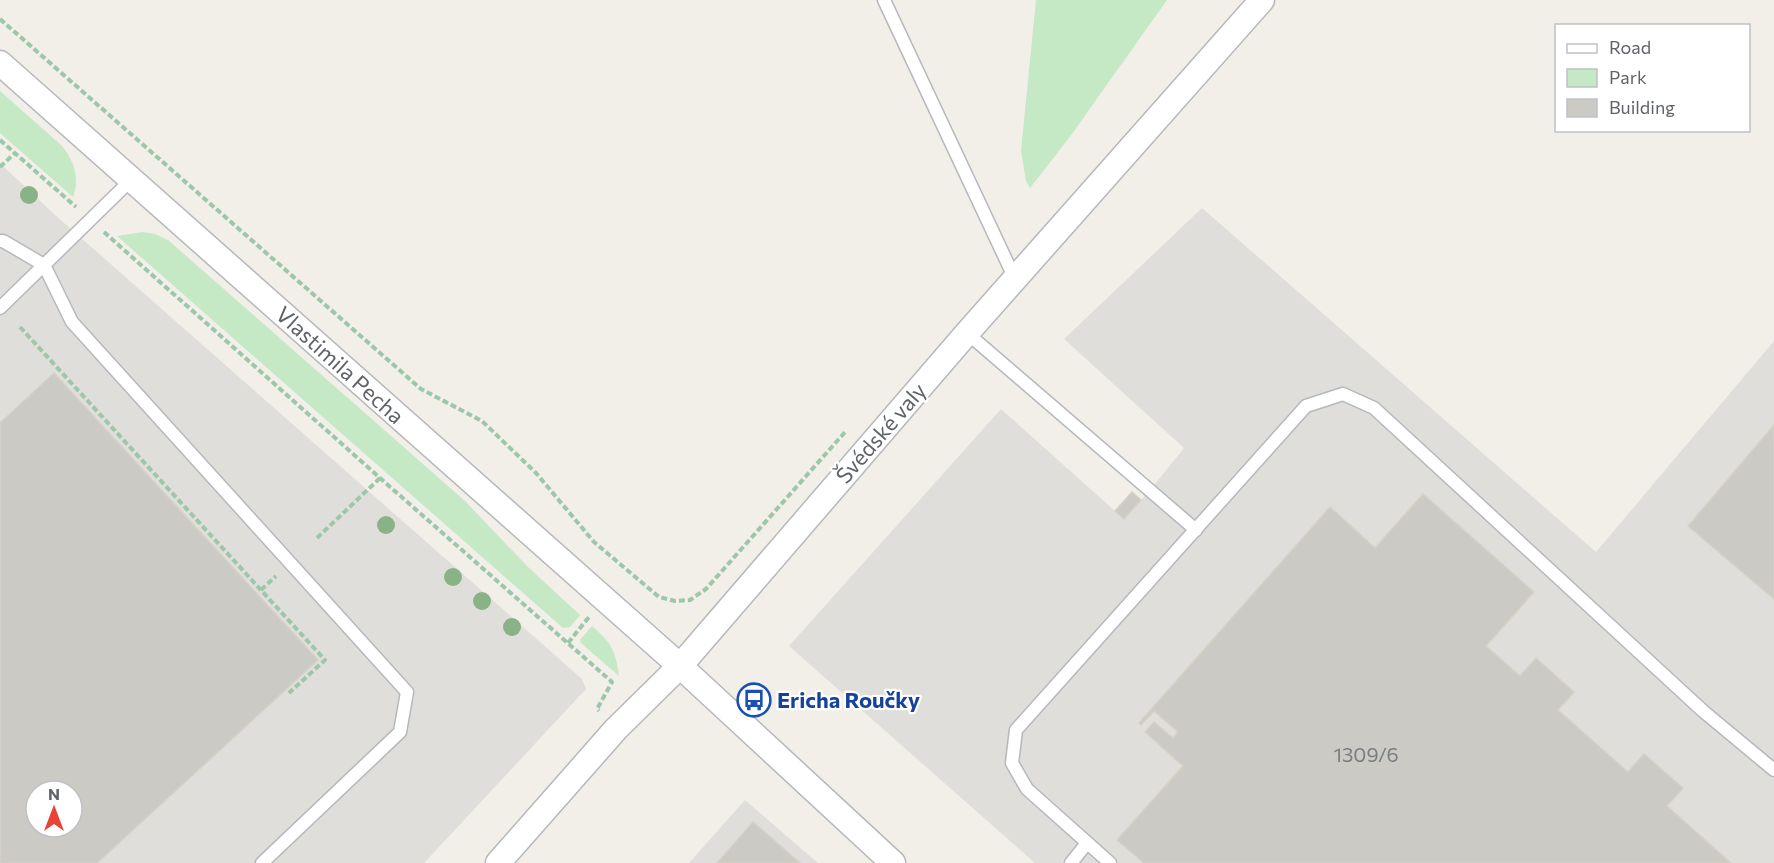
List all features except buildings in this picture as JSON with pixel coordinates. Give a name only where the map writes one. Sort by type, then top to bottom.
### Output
[{"type":"street","name":"Švédské valy","points":[[498,863],[616,729],[680,666],[1015,279],[1262,0]]},
{"type":"street","name":"Vlastimila Pecha","points":[[0,63],[680,666]]},
{"type":"street","points":[[680,666],[893,863]]},
{"type":"lane","points":[[884,0],[1015,279]]},
{"type":"lane","points":[[0,308],[131,180]]},
{"type":"lane","points":[[0,241],[44,265],[72,322],[407,692],[400,732],[262,863]]},
{"type":"lane","points":[[968,333],[1196,530]]},
{"type":"lane","points":[[1110,863],[1027,789],[1012,763],[1016,730],[1306,406],[1343,394],[1374,408],[1702,711],[1774,770]]},
{"type":"lane","points":[[1071,863],[1087,843]]},
{"type":"path","points":[[0,19],[421,389],[483,421],[536,473],[594,542],[659,597],[675,601],[690,600],[706,589],[846,430]]},
{"type":"path","points":[[0,140],[612,682],[597,709],[616,729]]},
{"type":"path","points":[[0,167],[15,153]]},
{"type":"path","points":[[20,327],[325,660],[289,693]]},
{"type":"path","points":[[317,538],[380,478]]},
{"type":"path","points":[[261,590],[279,574]]},
{"type":"shaded area","points":[[0,163],[55,215],[582,679],[586,689],[424,863],[0,863]]},
{"type":"shaded area","points":[[1202,208],[1596,552],[1774,341],[1774,863],[1035,863],[789,646],[1001,409],[1124,519],[1184,448],[1064,339]]},
{"type":"shaded area","points":[[745,800],[818,863],[689,863]]},
{"type":"green space","points":[[1036,0],[1167,0],[1069,138],[1030,188],[1026,181],[1021,151]]},
{"type":"green space","points":[[0,91],[66,151],[76,176],[73,197],[0,133]]},
{"type":"green space","points":[[142,232],[155,234],[168,240],[465,501],[528,567],[580,615],[570,627],[563,628],[117,236]]},
{"type":"green space","points":[[592,626],[612,648],[619,676],[581,643],[580,640]]},
{"type":"place","name":"Ericha Roučky","points":[[754,700]]}]
